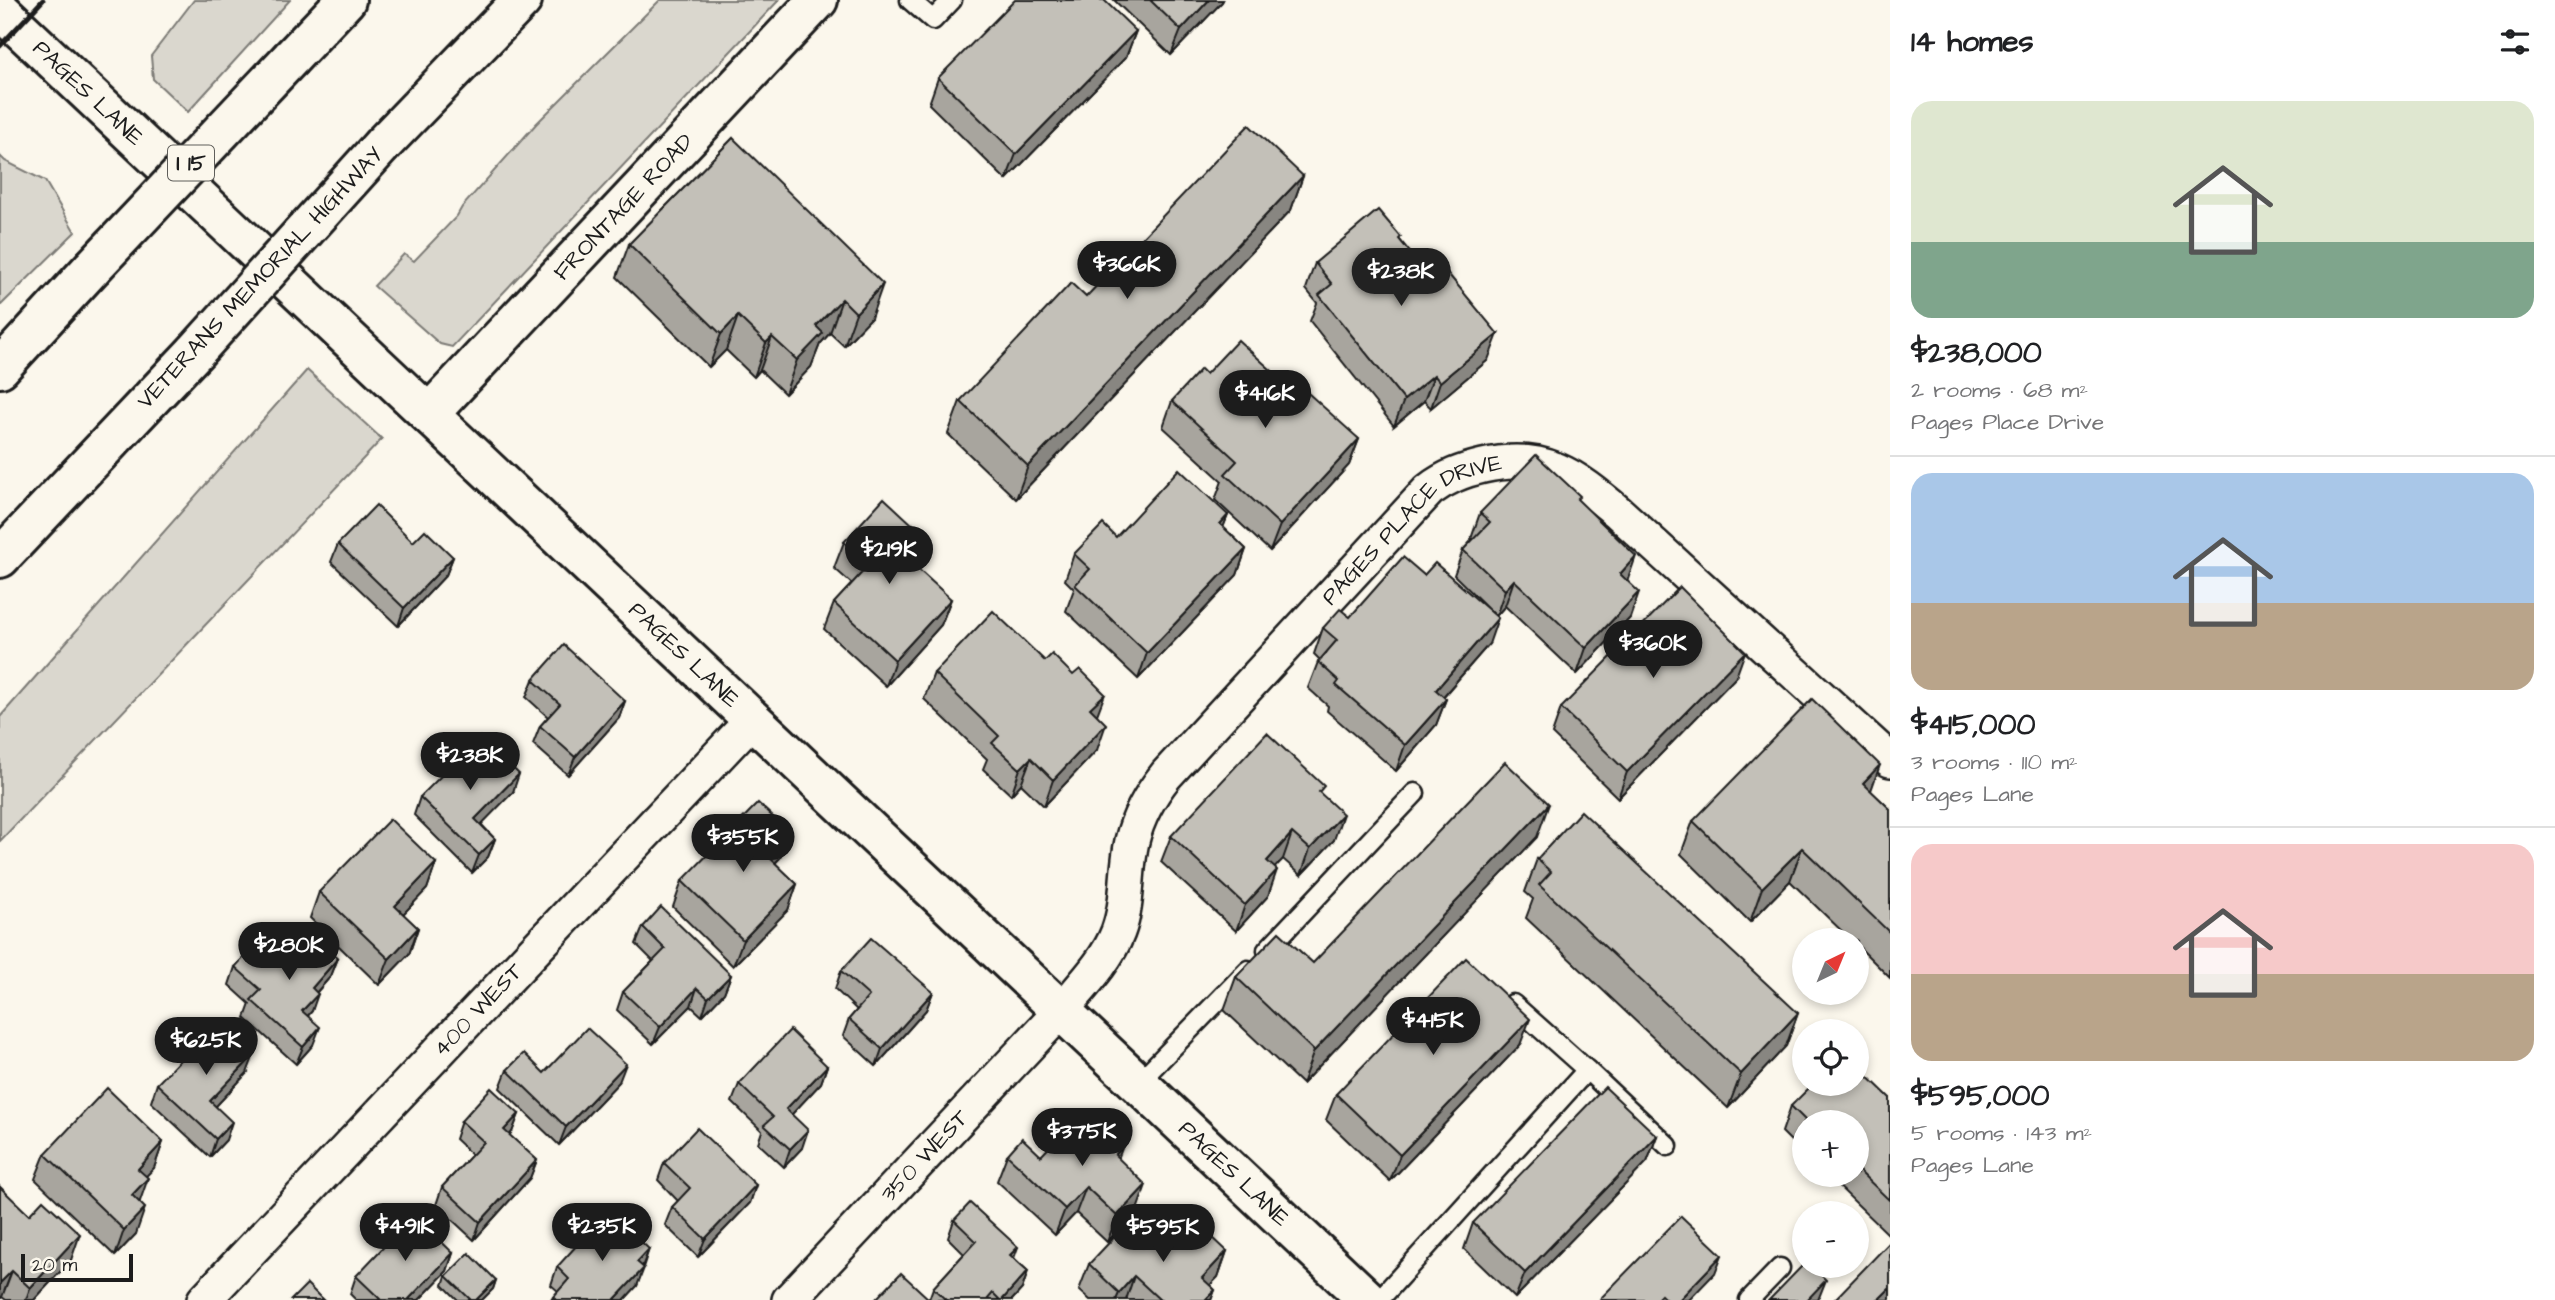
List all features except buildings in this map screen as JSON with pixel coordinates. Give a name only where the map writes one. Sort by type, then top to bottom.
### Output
[{"type":"main road","name":"I 15","points":[[0,369],[345,0]]},
{"type":"main road","name":"VETERANS MEMORIAL HIGHWAY","points":[[0,558],[196,351],[382,145],[522,0]]},
{"type":"main road","name":"FRONTAGE ROAD","points":[[429,414],[818,0]]},
{"type":"main road","name":"PAGES LANE","points":[[0,10],[1368,1300]]},
{"type":"street","name":"PAGES PLACE DRIVE","points":[[1061,1011],[1108,951],[1117,933],[1124,913],[1132,842],[1139,818],[1151,795],[1166,775],[1429,490],[1444,478],[1462,471],[1505,461],[1531,462],[1554,468],[1576,479],[1619,513],[1890,760]]},
{"type":"street","name":"400 WEST","points":[[204,1300],[753,719]]},
{"type":"street","name":"350 WEST","points":[[789,1300],[1061,1011]]},
{"type":"lane","points":[[910,0],[933,20],[952,0]]},
{"type":"lane","points":[[1138,1083],[1175,1048],[1415,793]]},
{"type":"lane","points":[[1506,997],[1668,1146]]},
{"type":"lane","points":[[1379,1300],[1587,1070]]},
{"type":"lane","points":[[1749,1300],[1780,1268]]},
{"type":"shaded area","points":[[194,0],[290,0],[188,112],[153,79],[151,56]]},
{"type":"shaded area","points":[[660,0],[779,0],[452,347],[440,344],[374,286],[404,254],[414,261],[457,216],[536,124]]},
{"type":"shaded area","points":[[0,156],[45,181],[75,232],[0,306]]},
{"type":"shaded area","points":[[307,370],[382,439],[0,841],[0,717]]},
{"type":"railway","points":[[0,46],[43,0]]}]
